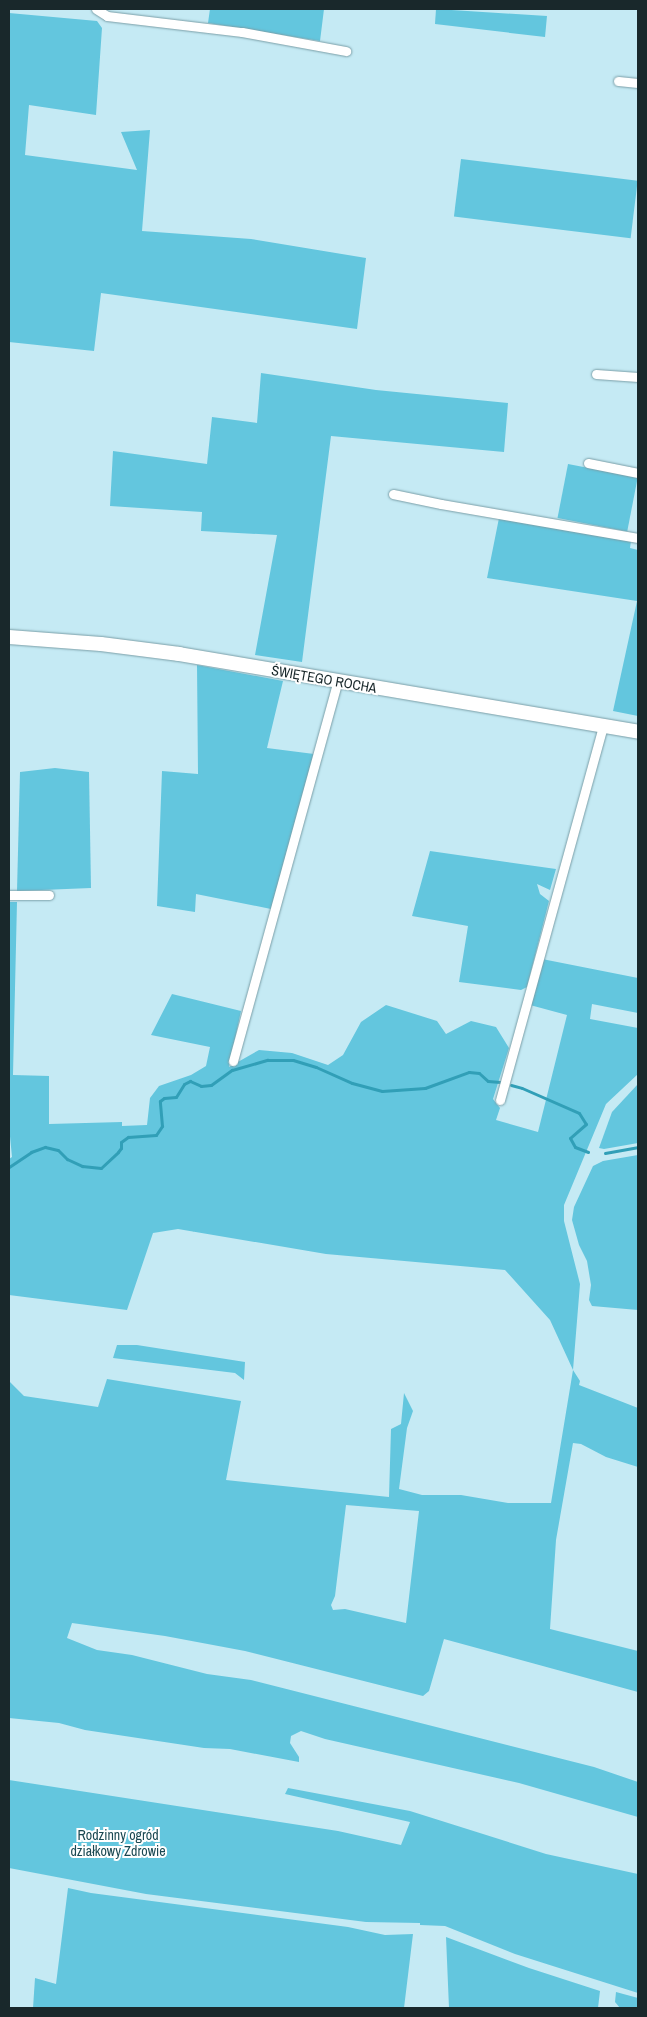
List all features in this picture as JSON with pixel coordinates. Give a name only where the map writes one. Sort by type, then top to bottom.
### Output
[{"type":"street","points":[[96,9],[107,16],[242,32],[346,51]]},
{"type":"street","points":[[618,81],[638,83]]},
{"type":"street","points":[[596,374],[638,377]]},
{"type":"street","points":[[588,463],[638,473]]},
{"type":"street","points":[[393,494],[638,538]]},
{"type":"street","name":"ŚWIĘTEGO ROCHA","points":[[9,637],[101,644],[179,654],[638,732]]},
{"type":"street","points":[[233,1061],[338,681]]},
{"type":"street","points":[[500,1100],[603,726]]},
{"type":"street","points":[[9,895],[49,895]]},
{"type":"green space","points":[[210,9],[324,9],[320,41],[208,23]]},
{"type":"green space","points":[[436,9],[547,16],[545,37],[435,24]]},
{"type":"green space","points":[[9,13],[97,21],[102,28],[96,115],[29,105],[25,155],[137,170],[121,132],[150,130],[142,231],[251,239],[366,258],[357,329],[101,293],[94,351],[9,342]]},
{"type":"green space","points":[[461,159],[638,181],[631,238],[454,217]]},
{"type":"green space","points":[[261,373],[376,390],[508,403],[504,452],[331,436],[302,662],[255,655],[277,535],[201,531],[202,512],[110,506],[113,451],[207,464],[212,417],[257,423]]},
{"type":"green space","points":[[568,464],[638,478],[627,532],[558,518]]},
{"type":"green space","points":[[499,518],[631,541],[630,548],[638,550],[638,716],[613,711],[637,601],[487,578]]},
{"type":"green space","points":[[197,665],[283,681],[267,748],[314,754],[271,909],[196,894],[195,912],[157,906],[162,771],[198,774]]},
{"type":"green space","points":[[55,768],[89,772],[91,888],[17,891],[20,772]]},
{"type":"green space","points":[[430,851],[556,869],[550,890],[537,884],[540,894],[549,901],[527,987],[521,990],[459,982],[468,926],[412,916]]},
{"type":"green space","points":[[9,902],[17,902],[13,1075],[49,1076],[49,1124],[122,1122],[122,1126],[147,1125],[150,1098],[159,1086],[191,1075],[206,1066],[210,1047],[151,1035],[172,994],[241,1011],[229,1067],[259,1050],[292,1053],[328,1065],[343,1055],[361,1022],[386,1005],[437,1021],[446,1034],[471,1021],[496,1027],[509,1048],[493,1099],[500,1108],[496,1120],[538,1132],[567,1015],[530,1005],[542,959],[638,978],[638,1013],[592,1004],[590,1019],[638,1028],[638,1074],[606,1104],[564,1205],[564,1221],[580,1284],[573,1370],[550,1320],[505,1270],[326,1254],[178,1229],[153,1233],[127,1310],[9,1295],[9,1159],[12,1157],[9,1126]]},
{"type":"green space","points":[[638,1084],[638,1143],[604,1149],[599,1148],[612,1112]]},
{"type":"green space","points":[[638,1155],[638,1310],[592,1306],[589,1300],[591,1285],[587,1261],[579,1245],[572,1220],[574,1207],[593,1166],[603,1161]]},
{"type":"green space","points":[[117,1345],[137,1345],[245,1362],[244,1380],[235,1373],[113,1358]]},
{"type":"green space","points":[[573,1370],[580,1381],[579,1385],[638,1408],[638,1467],[606,1457],[581,1444],[573,1443],[556,1540],[550,1629],[638,1651],[638,1692],[444,1639],[429,1691],[423,1696],[245,1651],[165,1636],[72,1623],[67,1638],[97,1650],[132,1655],[207,1674],[251,1680],[594,1767],[638,1782],[638,1817],[519,1783],[325,1739],[301,1731],[291,1736],[290,1743],[299,1757],[299,1762],[230,1749],[204,1748],[85,1730],[59,1723],[9,1718],[9,1381],[24,1396],[98,1407],[107,1379],[241,1401],[226,1480],[389,1497],[391,1429],[401,1424],[404,1393],[413,1411],[407,1428],[399,1489],[422,1495],[461,1495],[508,1503],[551,1503]],"holes":[[[346,1505],[419,1511],[406,1623],[345,1609],[333,1610],[331,1605],[335,1596]]]},
{"type":"green space","name":"Rodzinny ogród działkowy Zdrowie","points":[[9,1780],[338,1831],[401,1845],[410,1822],[285,1794],[288,1788],[410,1811],[546,1854],[638,1874],[638,1993],[515,1954],[445,1926],[420,1925],[420,1923],[366,1922],[146,1894],[9,1868]]},
{"type":"green space","points":[[68,1888],[91,1893],[348,1927],[385,1935],[413,1934],[404,2008],[33,2008],[35,1978],[56,1984]]},
{"type":"green space","points":[[446,1937],[529,1968],[600,1991],[598,2008],[449,2008]]},
{"type":"green space","points":[[616,1992],[638,1998],[638,2008],[620,2008],[615,2002]]},
{"type":"waterway","points":[[9,1167],[31,1152],[45,1147],[58,1150],[67,1159],[82,1166],[101,1168],[118,1152],[121,1148],[121,1142],[128,1137],[156,1135],[162,1126],[160,1101],[164,1098],[176,1097],[184,1084],[190,1081],[201,1086],[211,1085],[232,1070],[268,1060],[293,1060],[316,1067],[352,1083],[382,1091],[425,1088],[469,1072],[479,1073],[488,1081],[500,1082]]},
{"type":"waterway","points":[[511,1085],[579,1113],[586,1124],[570,1138],[575,1147],[588,1152]]},
{"type":"waterway","points":[[605,1153],[638,1147]]}]
